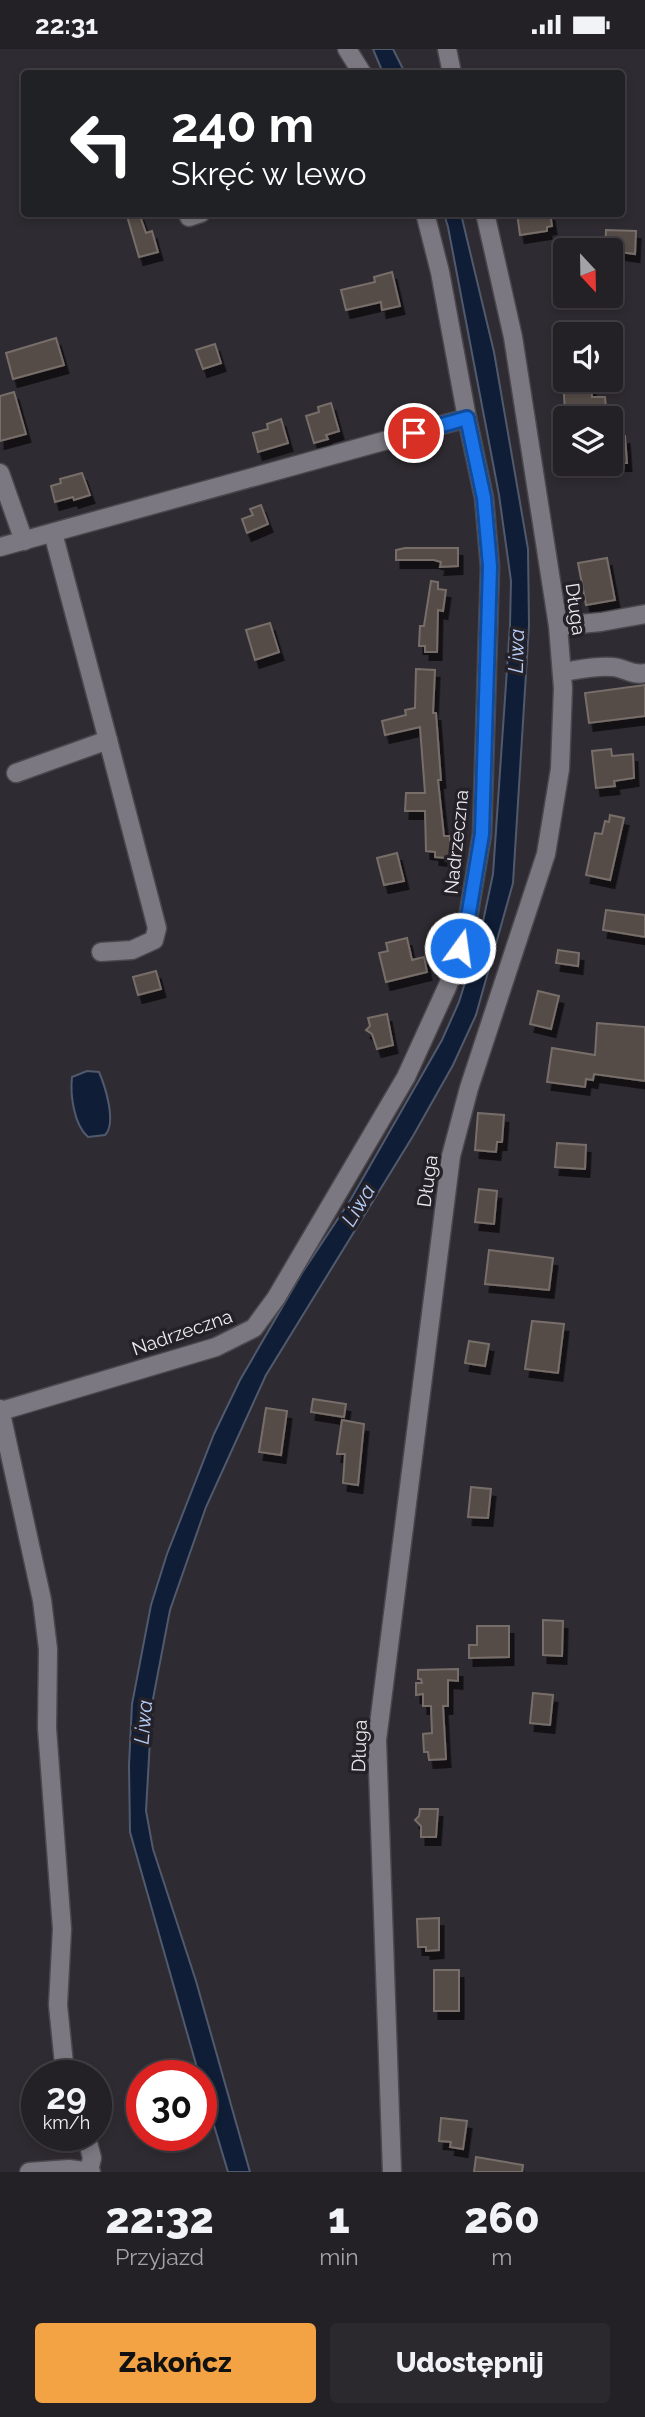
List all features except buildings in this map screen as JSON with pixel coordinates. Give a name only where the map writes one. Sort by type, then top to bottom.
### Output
[{"type":"street","points":[[348,49],[360,70]]},
{"type":"street","points":[[447,49],[452,70]]},
{"type":"street","name":"Nadrzeczna","points":[[0,1410],[216,1347],[254,1328],[282,1287],[406,1077],[448,985],[466,930],[482,834],[490,566],[484,498],[440,272],[426,217]]},
{"type":"street","name":"Długa","points":[[392,2172],[377,1740],[451,1156],[469,1088],[546,853],[560,769],[562,672],[558,627],[513,337],[486,217]]},
{"type":"street","points":[[0,547],[467,418]]},
{"type":"street","points":[[0,473],[24,541]]},
{"type":"street","points":[[53,533],[157,929],[153,940],[132,950],[101,952]]},
{"type":"street","points":[[558,627],[645,614]]},
{"type":"street","points":[[562,672],[616,667],[627,673],[645,673]]},
{"type":"street","points":[[16,773],[107,740]]},
{"type":"street","points":[[0,1410],[40,1588],[48,1649],[47,1728],[62,1929],[58,2005],[64,2060]]},
{"type":"street","points":[[29,2172],[69,2169],[90,2171],[90,2151]]},
{"type":"water","points":[[373,49],[393,49],[404,70],[382,70]]},
{"type":"water","name":"Liwa","points":[[445,217],[462,217],[494,352],[528,549],[529,625],[513,883],[476,1015],[453,1065],[413,1136],[266,1375],[206,1507],[170,1610],[152,1704],[146,1811],[153,1849],[196,1981],[250,2172],[228,2172],[217,2135],[217,2060],[195,2060],[130,1832],[132,1704],[151,1605],[167,1554],[214,1434],[240,1380],[302,1273],[351,1199],[442,1040],[459,1002],[481,931],[493,874],[510,625],[511,581],[499,495]]},
{"type":"water","points":[[87,1071],[99,1072],[107,1095],[110,1122],[105,1135],[88,1137],[76,1117],[72,1101],[72,1077]]},
{"type":"route","points":[[414,433],[467,418],[484,498],[490,566],[482,834],[466,930],[460,948]]}]
